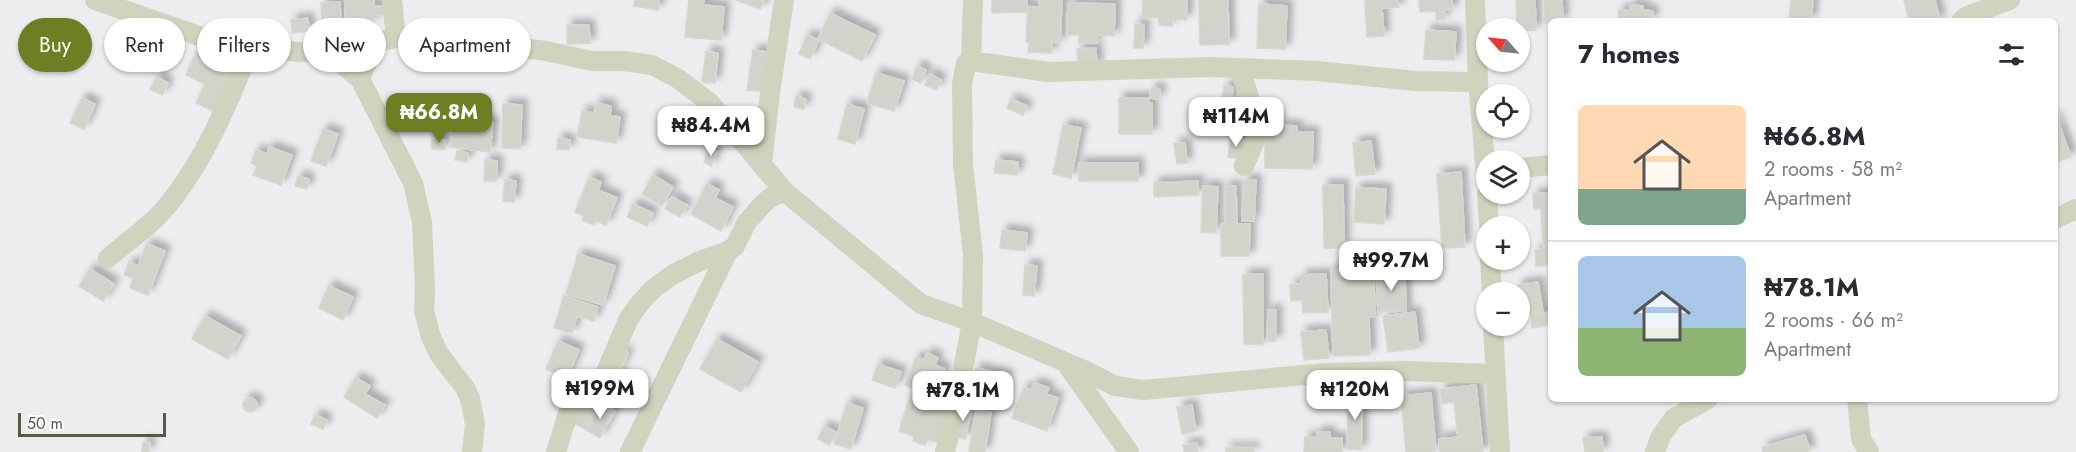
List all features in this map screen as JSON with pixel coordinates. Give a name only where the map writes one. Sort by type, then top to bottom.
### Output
[{"type":"street","points":[[95,0],[197,36]]},
{"type":"street","points":[[392,0],[396,38]]},
{"type":"street","points":[[762,164],[784,0]]},
{"type":"street","points":[[971,61],[973,0]]},
{"type":"street","points":[[1475,0],[1484,150]]},
{"type":"street","points":[[1965,18],[2010,0]]},
{"type":"street","points":[[386,40],[396,38],[440,45],[481,40],[592,61],[624,61],[652,65],[677,78],[710,103],[784,190],[921,304],[972,322],[1115,386],[1143,390],[1325,373],[1406,371],[1495,374]]},
{"type":"street","points":[[945,452],[972,322],[973,255],[963,165],[962,84],[966,63],[971,61],[1048,72],[1211,67],[1317,71],[1415,81],[1479,82]]},
{"type":"street","points":[[1240,68],[1259,131],[1244,166]]},
{"type":"street","points":[[108,258],[158,216],[185,182],[232,94],[240,72]]},
{"type":"street","points":[[352,72],[360,79],[413,183],[422,222],[424,311],[431,337],[439,354],[470,398],[475,424],[472,452]]},
{"type":"street","points":[[360,79],[363,72]]},
{"type":"street","points":[[1530,167],[1548,165]]},
{"type":"street","points":[[556,452],[570,407],[605,374],[629,318],[641,302],[653,289],[672,275],[735,246],[747,222],[770,198],[784,190]]},
{"type":"street","points":[[2058,218],[2076,209]]},
{"type":"street","points":[[630,452],[728,251]]},
{"type":"street","points":[[1493,336],[1500,452]]},
{"type":"street","points":[[1065,362],[1129,452]]},
{"type":"street","points":[[1655,452],[1661,436],[1674,418],[1703,402]]},
{"type":"street","points":[[1857,402],[1861,439],[1869,452]]},
{"type":"building","points":[[345,0],[374,0],[374,6],[384,6],[385,15],[374,15],[374,18],[345,18]]},
{"type":"building","points":[[635,0],[659,0],[658,10],[634,6]]},
{"type":"building","points":[[689,0],[704,0],[703,5],[724,7],[721,40],[685,37]]},
{"type":"building","points":[[736,0],[764,0],[760,9]]},
{"type":"building","points":[[992,0],[1027,0],[1027,12],[992,13]]},
{"type":"building","points":[[1039,0],[1062,0],[1060,43],[1052,42],[1052,53],[1028,52],[1029,42],[1026,42],[1028,7],[1039,7]]},
{"type":"building","points":[[1143,0],[1187,0],[1186,20],[1173,19],[1172,26],[1159,25],[1159,18],[1142,17]]},
{"type":"building","points":[[1199,0],[1228,0],[1229,44],[1200,45]]},
{"type":"building","points":[[1365,0],[1398,0],[1399,7],[1382,8],[1384,36],[1367,37]]},
{"type":"building","points":[[1419,0],[1452,0],[1453,10],[1444,10],[1445,19],[1436,20],[1436,11],[1420,12]]},
{"type":"building","points":[[1516,0],[1535,0],[1536,30],[1530,30],[1530,18],[1517,18]]},
{"type":"building","points":[[1544,0],[1562,0],[1563,18],[1548,18],[1548,23],[1545,23]]},
{"type":"building","points":[[1791,0],[1813,0],[1811,18],[1789,18]]},
{"type":"building","points":[[1904,0],[1935,0],[1939,18],[1908,18]]},
{"type":"building","points":[[340,2],[341,18],[322,18],[321,3]]},
{"type":"building","points":[[1068,3],[1115,4],[1114,36],[1097,35],[1097,43],[1079,43],[1079,35],[1067,35]]},
{"type":"building","points":[[1259,4],[1287,6],[1285,49],[1257,48]]},
{"type":"building","points":[[1630,5],[1643,6],[1643,10],[1653,11],[1652,18],[1618,18],[1619,10],[1630,10]]},
{"type":"building","points":[[830,13],[875,35],[862,61],[818,39]]},
{"type":"building","points":[[303,19],[303,32],[292,33],[291,20]]},
{"type":"building","points":[[1135,24],[1144,25],[1143,48],[1134,48]]},
{"type":"building","points":[[567,25],[589,25],[590,43],[567,44]]},
{"type":"building","points":[[1426,30],[1456,32],[1454,60],[1424,59]]},
{"type":"building","points":[[807,35],[819,40],[810,59],[799,54]]},
{"type":"building","points":[[1096,48],[1097,67],[1078,68],[1077,49]]},
{"type":"building","points":[[753,50],[766,52],[761,91],[747,90]]},
{"type":"building","points":[[706,52],[718,53],[715,83],[702,82]]},
{"type":"building","points":[[194,57],[197,58],[197,72],[226,72],[234,76],[216,113],[196,103],[205,84],[186,75]]},
{"type":"building","points":[[917,66],[926,70],[921,83],[912,79]]},
{"type":"building","points":[[876,73],[904,81],[894,111],[867,103]]},
{"type":"building","points":[[930,74],[941,80],[936,90],[925,85]]},
{"type":"building","points":[[157,77],[168,83],[162,95],[150,89]]},
{"type":"building","points":[[1224,86],[1233,87],[1231,106],[1221,105]]},
{"type":"building","points":[[1151,88],[1160,89],[1159,99],[1150,98]]},
{"type":"building","points":[[796,96],[806,99],[804,109],[794,107]]},
{"type":"building","points":[[82,98],[95,104],[84,129],[70,123]]},
{"type":"building","points":[[1119,98],[1149,98],[1149,103],[1152,103],[1152,134],[1119,134]]},
{"type":"building","points":[[1011,99],[1027,106],[1023,115],[1007,108]]},
{"type":"building","points":[[596,103],[611,106],[610,116],[620,117],[616,143],[577,137],[582,111],[594,113]]},
{"type":"building","points":[[503,104],[522,105],[520,149],[502,148]]},
{"type":"building","points":[[847,104],[864,109],[855,144],[838,139]]},
{"type":"building","points":[[453,118],[493,122],[490,152],[450,147]]},
{"type":"building","points":[[2058,123],[2071,156],[2058,162]]},
{"type":"building","points":[[1063,125],[1081,128],[1071,178],[1053,174]]},
{"type":"building","points":[[1279,125],[1297,126],[1297,132],[1313,132],[1312,169],[1265,168],[1265,133],[1279,133]]},
{"type":"building","points":[[323,129],[338,134],[326,166],[311,161]]},
{"type":"building","points":[[558,138],[570,140],[569,150],[557,149]]},
{"type":"building","points":[[1231,138],[1245,140],[1242,159],[1228,157]]},
{"type":"building","points":[[432,140],[445,140],[445,149],[432,149]]},
{"type":"building","points":[[1371,141],[1375,174],[1356,176],[1353,143]]},
{"type":"building","points":[[1185,143],[1187,163],[1177,164],[1174,144]]},
{"type":"building","points":[[269,147],[292,155],[281,185],[253,175],[257,166],[251,163],[256,150],[267,154]]},
{"type":"building","points":[[710,149],[717,152],[711,166],[704,162]]},
{"type":"building","points":[[457,151],[468,153],[467,162],[455,160]]},
{"type":"building","points":[[485,160],[497,161],[496,181],[484,181]]},
{"type":"building","points":[[996,160],[1018,162],[1017,175],[994,173]]},
{"type":"building","points":[[1079,163],[1138,163],[1138,181],[1079,181]]},
{"type":"building","points":[[1461,172],[1465,247],[1442,248],[1437,174]]},
{"type":"building","points":[[653,175],[673,187],[662,206],[642,194]]},
{"type":"building","points":[[298,176],[309,179],[307,189],[295,186]]},
{"type":"building","points":[[589,177],[601,182],[598,190],[617,198],[606,225],[596,221],[594,225],[582,220],[584,216],[575,212]]},
{"type":"building","points":[[505,180],[516,181],[514,202],[503,201]]},
{"type":"building","points":[[1244,180],[1256,180],[1254,221],[1242,221]]},
{"type":"building","points":[[1198,181],[1198,195],[1154,197],[1154,183]]},
{"type":"building","points":[[707,184],[719,190],[715,198],[733,207],[721,231],[691,214]]},
{"type":"building","points":[[1323,185],[1343,185],[1344,248],[1324,248]]},
{"type":"building","points":[[1203,186],[1218,187],[1216,233],[1201,232]]},
{"type":"building","points":[[1225,186],[1236,186],[1237,224],[1225,224]]},
{"type":"building","points":[[1356,188],[1386,189],[1384,224],[1354,222]]},
{"type":"building","points":[[1548,193],[1548,265],[1536,266],[1535,250],[1543,249],[1541,208],[1534,209],[1533,194]]},
{"type":"building","points":[[672,197],[687,205],[680,217],[665,209]]},
{"type":"building","points":[[633,204],[653,213],[647,226],[627,217]]},
{"type":"building","points":[[1221,224],[1250,224],[1249,256],[1221,256]]},
{"type":"building","points":[[1002,230],[1027,233],[1025,251],[1000,248]]},
{"type":"building","points":[[147,244],[165,251],[148,295],[130,288],[133,278],[124,275],[129,262],[138,266]]},
{"type":"building","points":[[578,254],[615,266],[603,305],[566,294]]},
{"type":"building","points":[[1025,265],[1037,266],[1034,296],[1023,295]]},
{"type":"building","points":[[90,269],[114,284],[103,301],[79,286]]},
{"type":"building","points":[[1363,269],[1364,281],[1374,281],[1375,317],[1369,317],[1370,355],[1333,356],[1331,270]]},
{"type":"building","points":[[1405,272],[1406,311],[1378,312],[1376,273]]},
{"type":"building","points":[[1263,274],[1263,345],[1244,344],[1243,275]]},
{"type":"building","points":[[1326,274],[1328,312],[1303,313],[1302,300],[1291,301],[1290,285],[1301,284],[1301,275]]},
{"type":"building","points":[[1538,282],[1543,312],[1530,314],[1530,283]]},
{"type":"building","points":[[329,286],[353,297],[343,320],[319,308]]},
{"type":"building","points":[[564,296],[598,307],[594,321],[577,316],[572,333],[554,328]]},
{"type":"building","points":[[1268,310],[1276,310],[1276,341],[1267,341]]},
{"type":"building","points":[[1415,312],[1419,348],[1388,352],[1383,316]]},
{"type":"building","points":[[1548,312],[1548,325],[1532,328],[1531,315]]},
{"type":"building","points":[[205,316],[241,336],[228,359],[192,339]]},
{"type":"building","points":[[1326,330],[1329,358],[1304,360],[1301,332]]},
{"type":"building","points":[[717,339],[758,362],[741,392],[700,369]]},
{"type":"building","points":[[558,341],[579,350],[567,378],[546,369]]},
{"type":"building","points":[[623,351],[628,353],[621,368],[616,366]]},
{"type":"building","points":[[927,353],[938,358],[935,365],[945,369],[934,396],[905,385],[916,357],[924,360]]},
{"type":"building","points":[[878,364],[901,372],[895,388],[872,380]]},
{"type":"building","points":[[976,368],[1008,375],[1000,411],[968,403]]},
{"type":"building","points":[[616,370],[621,372],[614,386],[609,383]]},
{"type":"building","points":[[356,378],[370,386],[365,394],[385,405],[377,418],[344,397]]},
{"type":"building","points":[[1034,383],[1049,388],[1046,394],[1058,398],[1047,431],[1012,418],[1024,387],[1031,390]]},
{"type":"building","points":[[1476,385],[1483,452],[1440,452],[1439,439],[1458,437],[1454,402],[1442,404],[1440,389]]},
{"type":"building","points":[[1366,389],[1374,390],[1374,404],[1366,404]]},
{"type":"building","points":[[1431,393],[1436,452],[1406,452],[1401,396]]},
{"type":"building","points":[[1348,394],[1363,394],[1361,450],[1347,449]]},
{"type":"building","points":[[586,395],[599,402],[585,429],[569,421]]},
{"type":"building","points":[[250,398],[255,400],[257,405],[255,410],[250,412],[245,410],[243,405],[245,400]]},
{"type":"building","points":[[909,399],[954,412],[941,429],[937,442],[927,439],[925,445],[913,441],[914,436],[899,431]]},
{"type":"building","points":[[600,403],[615,411],[600,438],[586,430]]},
{"type":"building","points":[[847,403],[863,408],[851,449],[834,444]]},
{"type":"building","points":[[1192,405],[1196,431],[1182,434],[1177,407]]},
{"type":"building","points":[[960,406],[972,409],[965,439],[953,436]]},
{"type":"building","points":[[976,410],[991,412],[985,452],[969,452]]},
{"type":"building","points":[[315,415],[327,420],[323,429],[311,424]]},
{"type":"building","points":[[824,426],[836,432],[829,445],[818,439]]},
{"type":"building","points":[[1317,432],[1330,432],[1330,438],[1342,438],[1342,452],[1304,452],[1305,437],[1317,437]]},
{"type":"building","points":[[1805,435],[1810,452],[1763,452],[1762,447]]},
{"type":"building","points":[[1602,437],[1603,452],[1585,452],[1583,438]]},
{"type":"building","points":[[143,442],[150,443],[149,452],[142,452]]},
{"type":"building","points":[[1197,443],[1198,452],[1184,452],[1183,445]]},
{"type":"building","points":[[1226,448],[1254,448],[1254,452],[1226,452]]}]
